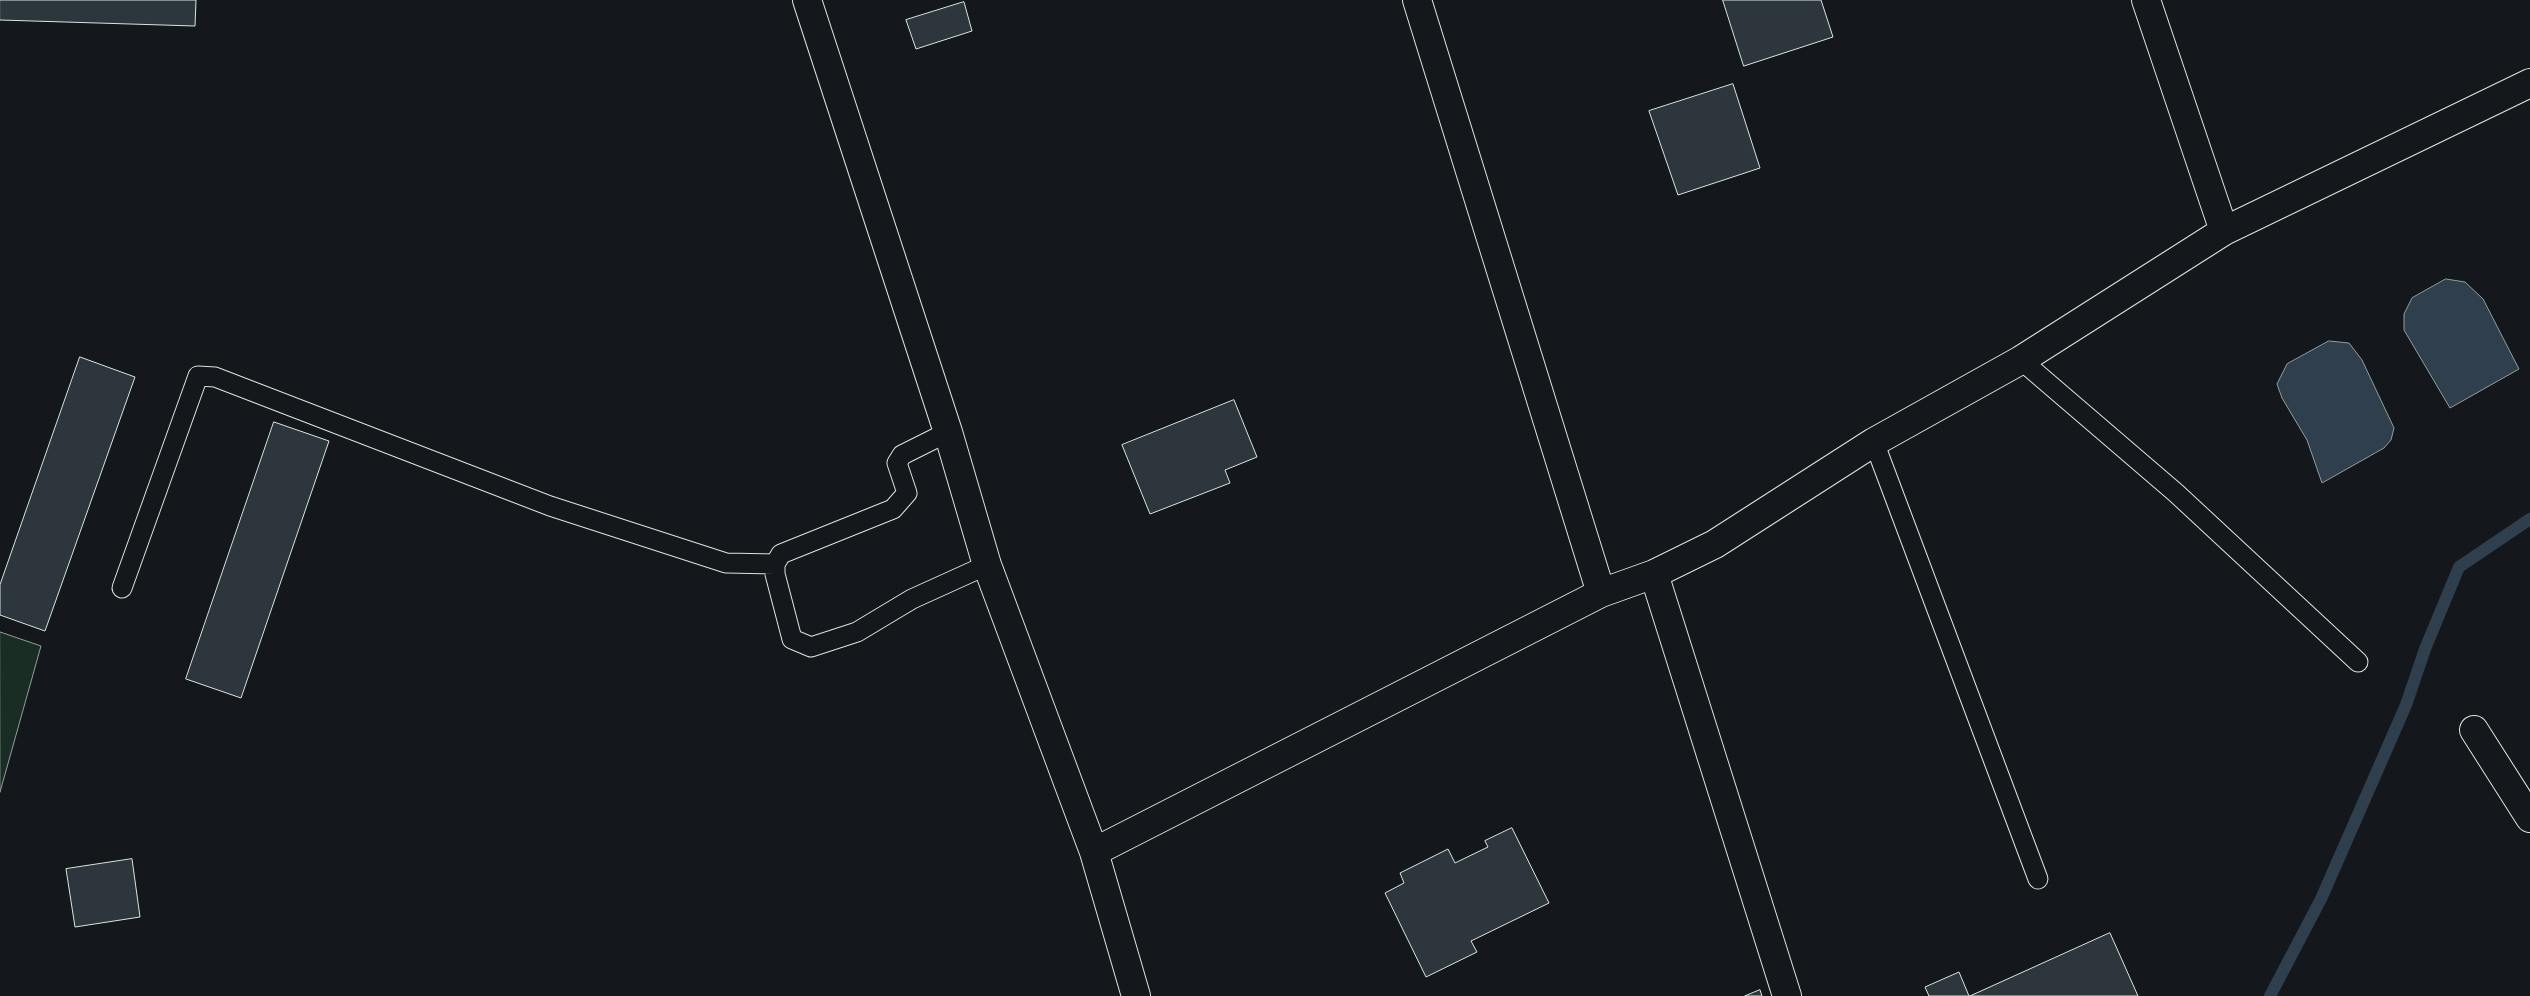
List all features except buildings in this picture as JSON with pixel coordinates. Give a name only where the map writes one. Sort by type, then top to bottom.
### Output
[{"type":"street","points":[[807,0],[948,432],[987,565],[1094,852],[1136,996]]},
{"type":"street","points":[[1417,0],[1602,593]]},
{"type":"street","points":[[2146,0],[2224,231]]},
{"type":"street","points":[[1094,852],[1602,593],[1654,574],[1715,544],[1874,442],[2021,360],[2224,231],[2530,83]]},
{"type":"street","points":[[1654,574],[1787,996]]},
{"type":"street","points":[[2474,730],[2530,818]]},
{"type":"lane","points":[[2021,360],[2176,493],[2358,662]]},
{"type":"lane","points":[[122,588],[198,376],[215,377],[550,506],[726,563],[775,564]]},
{"type":"lane","points":[[948,432],[902,455],[897,463],[908,493],[893,509],[781,554],[775,564],[775,574],[792,639],[811,647],[856,632],[912,599],[987,565]]},
{"type":"lane","points":[[1874,442],[2038,879]]},
{"type":"green space","points":[[0,632],[41,646],[0,792]]},
{"type":"water","points":[[2446,279],[2465,282],[2483,299],[2519,369],[2450,408],[2404,330],[2404,314],[2412,298]]},
{"type":"water","points":[[2329,341],[2349,343],[2362,360],[2394,428],[2391,440],[2384,448],[2322,483],[2307,440],[2282,398],[2277,384],[2287,364]]},
{"type":"waterway","points":[[2270,996],[2321,899],[2406,705],[2425,649],[2459,567],[2530,519]]}]
